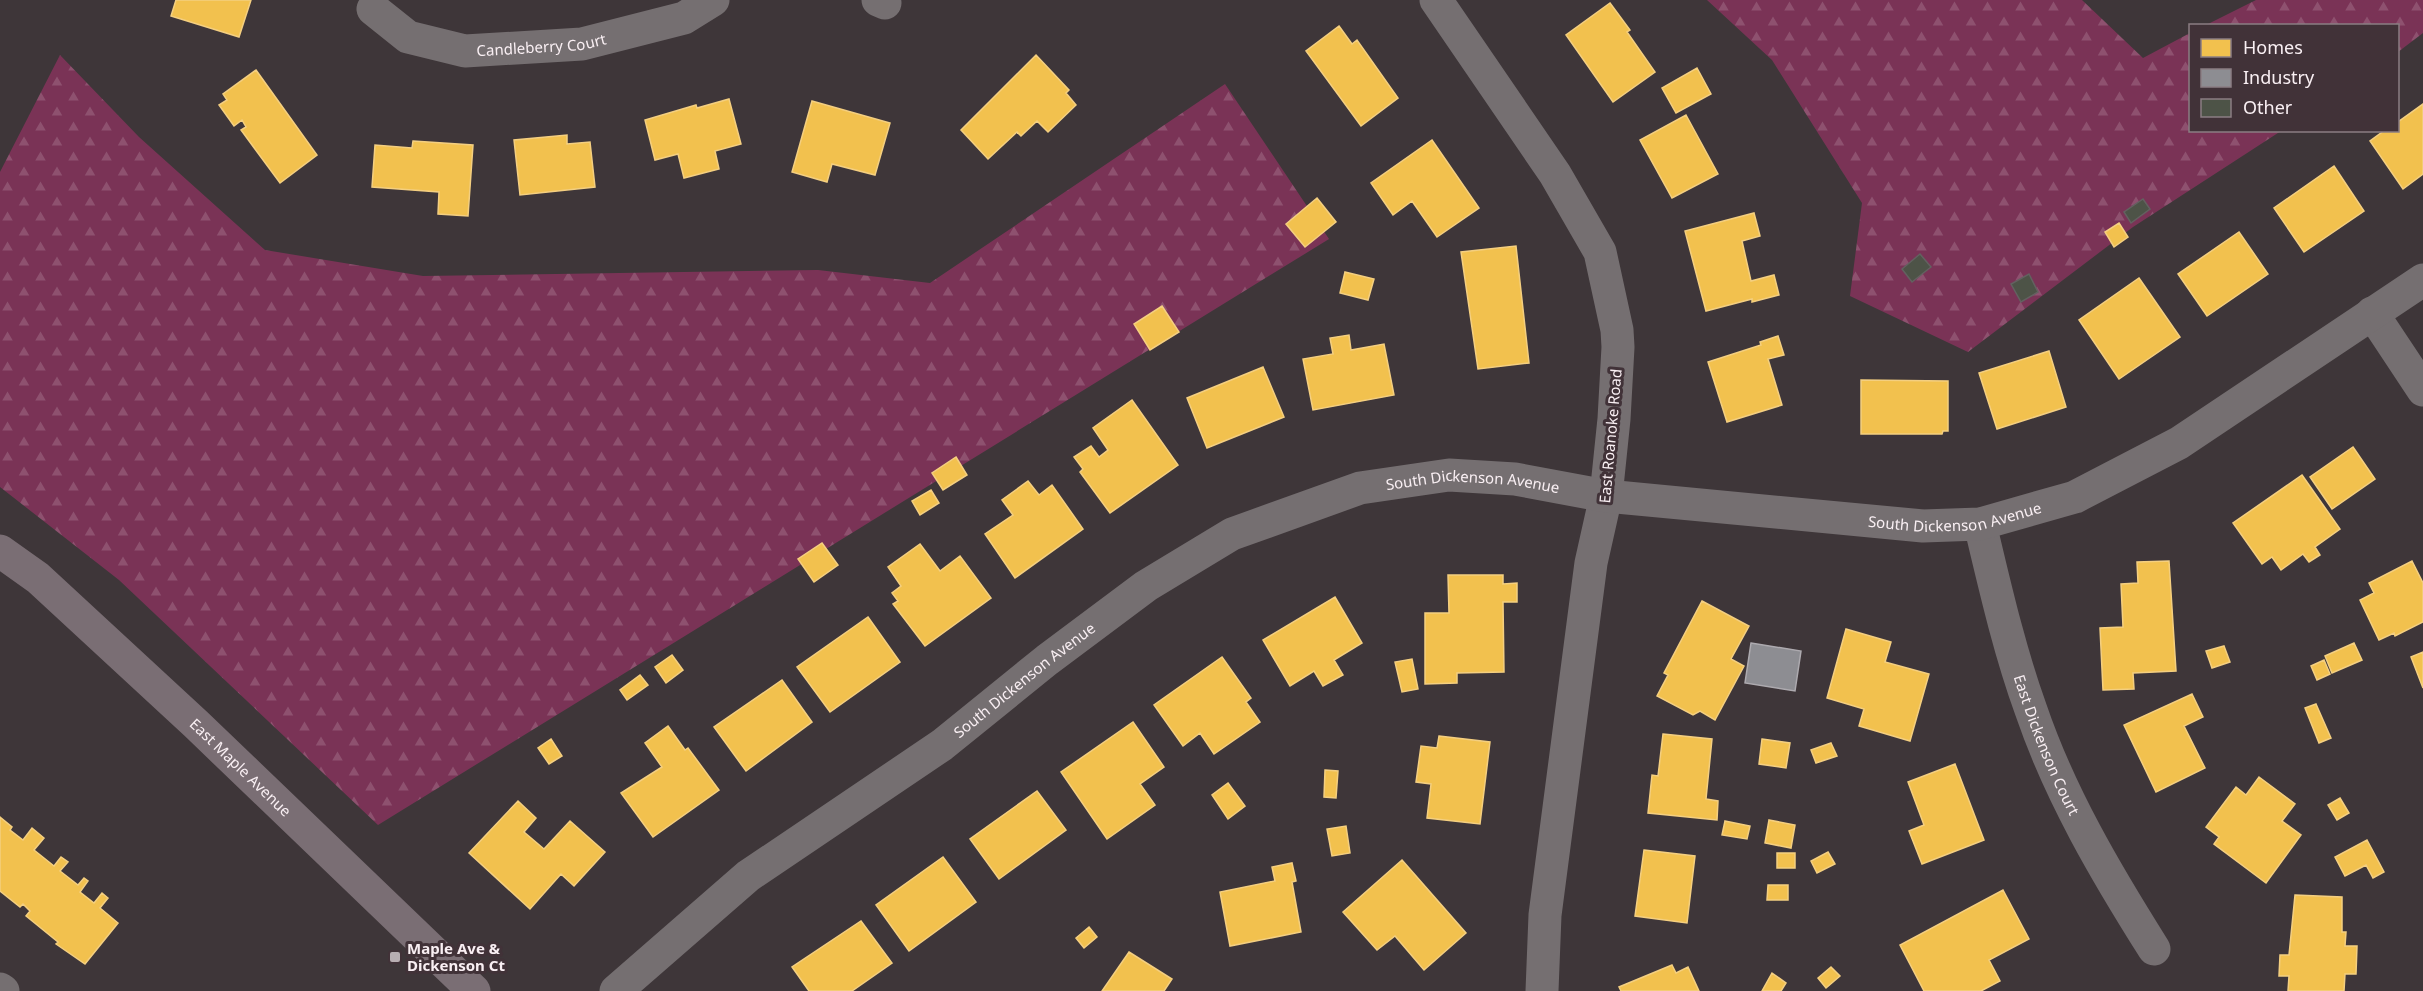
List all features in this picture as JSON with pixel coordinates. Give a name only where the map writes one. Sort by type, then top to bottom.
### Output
[{"type":"main road","name":"East Maple Avenue","points":[[0,551],[38,578],[196,724],[474,991]]},
{"type":"street","name":"Candleberry Court","points":[[373,9],[408,37],[465,51],[582,44],[684,18],[713,0]]},
{"type":"street","name":"East Roanoke Road","points":[[1436,0],[1555,174],[1600,252],[1617,330],[1614,419],[1606,496],[1591,563],[1545,915],[1542,991]]},
{"type":"street","name":"South Dickenson Avenue","points":[[616,991],[748,876],[942,745],[1047,660],[1146,586],[1232,534],[1360,488],[1449,475],[1515,479],[1606,496],[1923,526],[1980,525],[2075,497],[2180,443],[2423,279]]},
{"type":"street","points":[[2372,313],[2423,390]]},
{"type":"street","name":"East Dickenson Court","points":[[1980,525],[2003,623],[2031,711],[2066,794],[2109,877],[2154,949]]},
{"type":"green space","points":[[1707,0],[2082,0],[2143,58],[2189,34],[2189,132],[2279,132],[2133,227],[1968,352],[1850,296],[1862,203],[1772,60]]},
{"type":"green space","points":[[2256,0],[2423,0],[2423,33],[2399,51],[2399,24],[2208,24]]},
{"type":"green space","points":[[60,55],[139,137],[265,250],[423,276],[818,270],[930,283],[1225,84],[1329,239],[378,825],[119,580],[0,487],[0,172]]},
{"type":"building: Homes","points":[[176,0],[251,0],[239,37],[171,16]]},
{"type":"building: Homes","points":[[1610,3],[1630,30],[1627,32],[1655,72],[1613,102],[1566,35]]},
{"type":"building: Homes","points":[[1339,26],[1352,44],[1357,40],[1398,98],[1361,126],[1306,51]]},
{"type":"building: Homes","points":[[1036,55],[1069,90],[1066,93],[1076,105],[1048,132],[1037,121],[1021,136],[1017,132],[988,159],[961,130]]},
{"type":"building: Homes","points":[[1697,68],[1711,94],[1676,113],[1662,88]]},
{"type":"building: Homes","points":[[256,70],[317,155],[280,183],[241,130],[246,127],[242,120],[234,126],[219,105],[227,100],[223,94]]},
{"type":"building: Homes","points":[[729,99],[741,144],[715,151],[719,169],[684,178],[678,154],[655,160],[645,120],[696,105],[697,108]]},
{"type":"building: Homes","points":[[812,101],[890,123],[875,175],[832,164],[827,182],[792,172]]},
{"type":"building: Homes","points":[[2423,104],[2423,174],[2403,189],[2370,141],[2382,132],[2399,132],[2399,121]]},
{"type":"building: Homes","points":[[1686,115],[1718,174],[1672,198],[1640,140]]},
{"type":"building: Homes","points":[[567,135],[567,144],[590,142],[595,187],[520,195],[514,140]]},
{"type":"building: Homes","points":[[1432,140],[1479,208],[1437,237],[1412,201],[1393,215],[1371,183]]},
{"type":"building: Homes","points":[[413,141],[473,145],[468,216],[438,214],[439,192],[372,187],[375,145],[412,148]]},
{"type":"building: Homes","points":[[2334,166],[2364,211],[2304,252],[2274,208]]},
{"type":"building: Homes","points":[[1317,198],[1336,222],[1305,247],[1286,224]]},
{"type":"building: Homes","points":[[1754,213],[1760,236],[1742,241],[1751,281],[1774,275],[1779,295],[1752,302],[1752,299],[1706,311],[1685,231]]},
{"type":"building: Homes","points":[[2119,223],[2128,237],[2114,247],[2105,232]]},
{"type":"building: Homes","points":[[2239,232],[2268,274],[2207,316],[2178,274]]},
{"type":"building: Homes","points":[[1516,246],[1529,363],[1478,369],[1461,252]]},
{"type":"building: Homes","points":[[1345,272],[1374,279],[1368,300],[1340,293]]},
{"type":"building: Homes","points":[[2139,278],[2180,337],[2119,379],[2079,320]]},
{"type":"building: Homes","points":[[1162,306],[1179,332],[1150,350],[1134,324]]},
{"type":"building: Homes","points":[[1349,335],[1351,350],[1384,344],[1394,395],[1313,410],[1303,359],[1333,354],[1330,338]]},
{"type":"building: Homes","points":[[1778,336],[1784,355],[1768,359],[1782,405],[1727,422],[1708,362],[1761,345],[1760,342]]},
{"type":"building: Homes","points":[[2049,351],[2066,407],[1997,429],[1979,373]]},
{"type":"building: Homes","points":[[1263,367],[1284,417],[1207,448],[1187,398]]},
{"type":"building: Homes","points":[[1861,380],[1948,381],[1948,431],[1943,431],[1942,434],[1861,434]]},
{"type":"building: Homes","points":[[1132,400],[1178,465],[1110,513],[1080,472],[1083,469],[1074,457],[1091,446],[1099,457],[1108,450],[1093,428]]},
{"type":"building: Homes","points":[[2353,447],[2375,479],[2332,509],[2310,477]]},
{"type":"building: Homes","points":[[956,457],[967,475],[943,490],[932,473]]},
{"type":"building: Homes","points":[[2302,475],[2340,529],[2315,547],[2320,555],[2309,562],[2303,554],[2281,570],[2272,557],[2262,564],[2233,523]]},
{"type":"building: Homes","points":[[1028,481],[1039,495],[1052,485],[1083,529],[1015,578],[985,534],[1013,515],[1002,500]]},
{"type":"building: Homes","points":[[931,490],[939,503],[920,515],[912,501]]},
{"type":"building: Homes","points":[[822,543],[838,565],[814,582],[798,559]]},
{"type":"building: Homes","points":[[920,544],[940,571],[960,556],[991,598],[925,646],[893,604],[898,601],[892,593],[901,586],[888,567]]},
{"type":"building: Homes","points":[[2169,561],[2176,671],[2133,673],[2134,689],[2103,690],[2100,628],[2123,627],[2121,584],[2138,583],[2137,562]]},
{"type":"building: Homes","points":[[2412,561],[2423,583],[2423,622],[2395,636],[2394,633],[2379,640],[2360,600],[2374,593],[2369,583]]},
{"type":"building: Homes","points":[[1448,575],[1503,575],[1503,584],[1517,583],[1517,602],[1503,602],[1504,672],[1457,673],[1457,683],[1425,684],[1425,613],[1449,613]]},
{"type":"building: Homes","points":[[1335,597],[1362,643],[1334,660],[1343,675],[1323,686],[1314,671],[1290,686],[1263,640]]},
{"type":"building: Homes","points":[[1702,601],[1749,626],[1731,659],[1744,666],[1715,720],[1700,711],[1693,715],[1657,696],[1668,675],[1664,673]]},
{"type":"building: Homes","points":[[868,617],[900,662],[830,712],[797,667]]},
{"type":"building: Homes","points":[[1846,629],[1891,642],[1885,662],[1929,674],[1910,741],[1859,726],[1864,709],[1827,698]]},
{"type":"building: Homes","points":[[2354,643],[2362,660],[2332,673],[2325,656]]},
{"type":"building: Homes","points":[[2224,646],[2230,662],[2212,668],[2206,651]]},
{"type":"building: Homes","points":[[2423,652],[2423,688],[2411,657]]},
{"type":"building: Homes","points":[[672,655],[683,670],[666,683],[655,667]]},
{"type":"building: Homes","points":[[1222,657],[1251,698],[1246,702],[1260,722],[1214,754],[1200,733],[1183,746],[1154,705]]},
{"type":"building: Homes","points":[[1412,659],[1418,689],[1402,692],[1395,662]]},
{"type":"building: Homes","points":[[2324,660],[2330,674],[2317,680],[2311,666]]},
{"type":"building: Homes","points":[[640,675],[648,685],[627,700],[620,690]]},
{"type":"building: Homes","points":[[782,680],[812,722],[746,771],[714,727]]},
{"type":"building: Homes","points":[[2192,694],[2203,717],[2184,726],[2205,768],[2156,792],[2124,725]]},
{"type":"building: Homes","points":[[2316,704],[2331,738],[2319,743],[2305,708]]},
{"type":"building: Homes","points":[[1133,722],[1164,767],[1140,784],[1155,805],[1107,839],[1061,772]]},
{"type":"building: Homes","points":[[668,726],[685,750],[688,748],[719,790],[653,837],[621,793],[662,767],[645,743]]},
{"type":"building: Homes","points":[[1663,734],[1712,739],[1706,799],[1718,801],[1717,820],[1648,813],[1652,775],[1658,776]]},
{"type":"building: Homes","points":[[1439,736],[1490,742],[1480,824],[1427,818],[1431,784],[1416,782],[1421,746],[1437,748]]},
{"type":"building: Homes","points":[[551,739],[562,756],[549,764],[538,748]]},
{"type":"building: Homes","points":[[1762,739],[1790,743],[1786,768],[1759,764]]},
{"type":"building: Homes","points":[[1831,743],[1837,756],[1816,763],[1811,750]]},
{"type":"building: Homes","points":[[1955,764],[1984,840],[1922,864],[1909,831],[1924,825],[1908,782]]},
{"type":"building: Homes","points":[[1325,770],[1338,771],[1336,798],[1324,797]]},
{"type":"building: Homes","points":[[2259,777],[2295,804],[2282,821],[2301,835],[2266,883],[2214,844],[2219,837],[2206,827],[2236,787],[2246,795]]},
{"type":"building: Homes","points":[[1228,783],[1245,806],[1228,819],[1212,795]]},
{"type":"building: Homes","points":[[1037,791],[1066,830],[999,879],[970,839]]},
{"type":"building: Homes","points":[[2340,798],[2349,813],[2337,820],[2328,805]]},
{"type":"building: Homes","points":[[518,801],[536,818],[524,832],[544,849],[570,821],[605,852],[574,886],[561,874],[530,909],[469,853]]},
{"type":"building: Homes","points":[[0,817],[12,827],[10,830],[23,840],[32,828],[44,838],[34,850],[54,866],[61,857],[68,862],[60,871],[78,885],[84,878],[88,881],[80,892],[94,903],[102,893],[108,898],[100,908],[118,923],[85,964],[56,944],[58,942],[26,916],[30,911],[23,904],[20,907],[0,891]]},
{"type":"building: Homes","points":[[1769,820],[1795,825],[1791,848],[1765,843]]},
{"type":"building: Homes","points":[[1725,821],[1750,826],[1747,839],[1722,835]]},
{"type":"building: Homes","points":[[1346,826],[1350,853],[1332,856],[1327,829]]},
{"type":"building: Homes","points":[[2367,840],[2384,872],[2373,878],[2366,865],[2345,876],[2335,857]]},
{"type":"building: Homes","points":[[1644,850],[1695,856],[1687,923],[1635,916]]},
{"type":"building: Homes","points":[[1828,852],[1835,864],[1817,873],[1811,861]]},
{"type":"building: Homes","points":[[1777,853],[1795,853],[1795,868],[1777,868]]},
{"type":"building: Homes","points":[[943,857],[976,902],[909,951],[876,905]]},
{"type":"building: Homes","points":[[1402,860],[1466,933],[1424,970],[1395,936],[1377,950],[1343,912]]},
{"type":"building: Homes","points":[[1292,863],[1296,881],[1292,882],[1301,932],[1230,946],[1220,892],[1275,881],[1272,867]]},
{"type":"building: Homes","points":[[1768,885],[1788,885],[1788,900],[1767,900]]},
{"type":"building: Homes","points":[[2003,890],[2029,939],[1989,960],[2000,981],[1981,991],[1924,991],[1900,945]]},
{"type":"building: Homes","points":[[2295,895],[2342,897],[2342,932],[2346,932],[2345,946],[2357,946],[2356,974],[2345,974],[2344,991],[2288,991],[2289,976],[2279,976],[2280,955],[2289,955]]},
{"type":"building: Homes","points":[[861,921],[892,963],[852,991],[809,991],[792,967]]},
{"type":"building: Homes","points":[[1089,927],[1097,937],[1084,948],[1076,938]]},
{"type":"building: Homes","points":[[1129,952],[1172,979],[1164,991],[1102,991]]},
{"type":"building: Homes","points":[[1672,965],[1676,973],[1688,967],[1699,991],[1621,991],[1619,987]]},
{"type":"building: Homes","points":[[1831,967],[1840,976],[1826,988],[1818,978]]},
{"type":"building: Homes","points":[[1772,973],[1786,983],[1781,991],[1762,991]]},
{"type":"building: Industry","points":[[1751,643],[1801,651],[1795,691],[1745,683]]},
{"type":"building: Other","points":[[2143,199],[2150,209],[2131,223],[2124,212]]},
{"type":"building: Other","points":[[1920,254],[1931,267],[1912,282],[1902,269]]},
{"type":"building: Other","points":[[2029,274],[2038,292],[2021,302],[2011,284]]},
{"type":"place","name":"Maple Ave & Dickenson Ct","points":[[395,957]]}]
